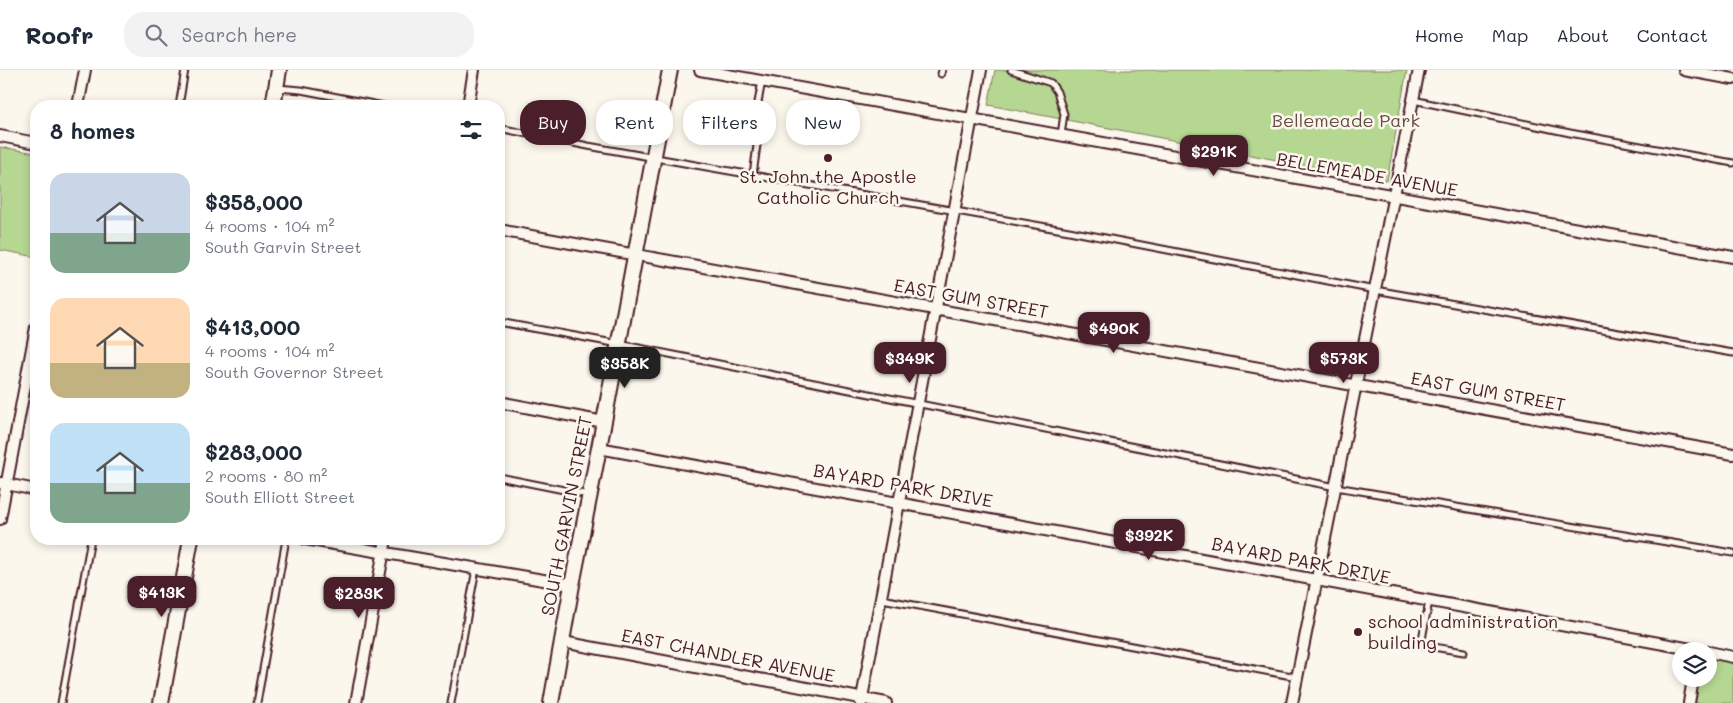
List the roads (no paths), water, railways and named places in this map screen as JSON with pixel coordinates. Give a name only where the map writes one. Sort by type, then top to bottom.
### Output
[{"type":"street","points":[[79,100],[85,70]]},
{"type":"street","points":[[274,100],[279,70]]},
{"type":"street","points":[[469,100],[474,70]]},
{"type":"street","name":"SOUTH GARVIN STREET","points":[[551,703],[670,70]]},
{"type":"street","name":"BELLEMEADE AVENUE","points":[[700,70],[1733,257]]},
{"type":"street","points":[[862,701],[981,70]]},
{"type":"street","points":[[1292,703],[1419,70]]},
{"type":"street","points":[[1684,70],[1733,79]]},
{"type":"street","points":[[0,136],[30,141]]},
{"type":"street","name":"EAST GUM STREET","points":[[505,231],[1733,454]]},
{"type":"street","points":[[0,519],[3,484],[30,356]]},
{"type":"street","points":[[505,403],[604,422]]},
{"type":"street","name":"BAYARD PARK DRIVE","points":[[599,448],[900,502],[1672,646]]},
{"type":"street","points":[[3,484],[30,489]]},
{"type":"street","points":[[161,703],[190,545]]},
{"type":"street","points":[[339,545],[572,585]]},
{"type":"street","points":[[356,703],[385,545]]},
{"type":"street","name":"EAST CHANDLER AVENUE","points":[[562,642],[862,701],[886,703]]},
{"type":"street","points":[[1717,654],[1733,657]]},
{"type":"street","points":[[1689,703],[1692,687]]},
{"type":"lane","points":[[179,100],[185,70]]},
{"type":"lane","points":[[1011,70],[1051,83],[1057,92],[1064,114],[1061,136]]},
{"type":"lane","points":[[753,175],[757,145],[753,129],[762,82]]},
{"type":"lane","points":[[276,88],[301,90],[353,100]]},
{"type":"lane","points":[[1413,100],[1570,133],[1733,163]]},
{"type":"lane","points":[[505,129],[588,146],[1079,233],[1375,290],[1733,353]]},
{"type":"lane","points":[[505,323],[1336,486],[1733,553]]},
{"type":"lane","points":[[505,479],[590,495]]},
{"type":"lane","points":[[61,703],[90,545]]},
{"type":"lane","points":[[257,703],[285,545]]},
{"type":"lane","points":[[450,703],[476,568]]},
{"type":"lane","points":[[882,599],[1298,677]]},
{"type":"lane","points":[[1429,601],[1422,644],[1464,652]]},
{"type":"place","name":"St. John the Apostle Catholic Church","points":[[828,158]]},
{"type":"place","name":"school administration building","points":[[1358,632]]},
{"type":"park label","name":"Bellemeade Park","points":[[1346,121]]}]
